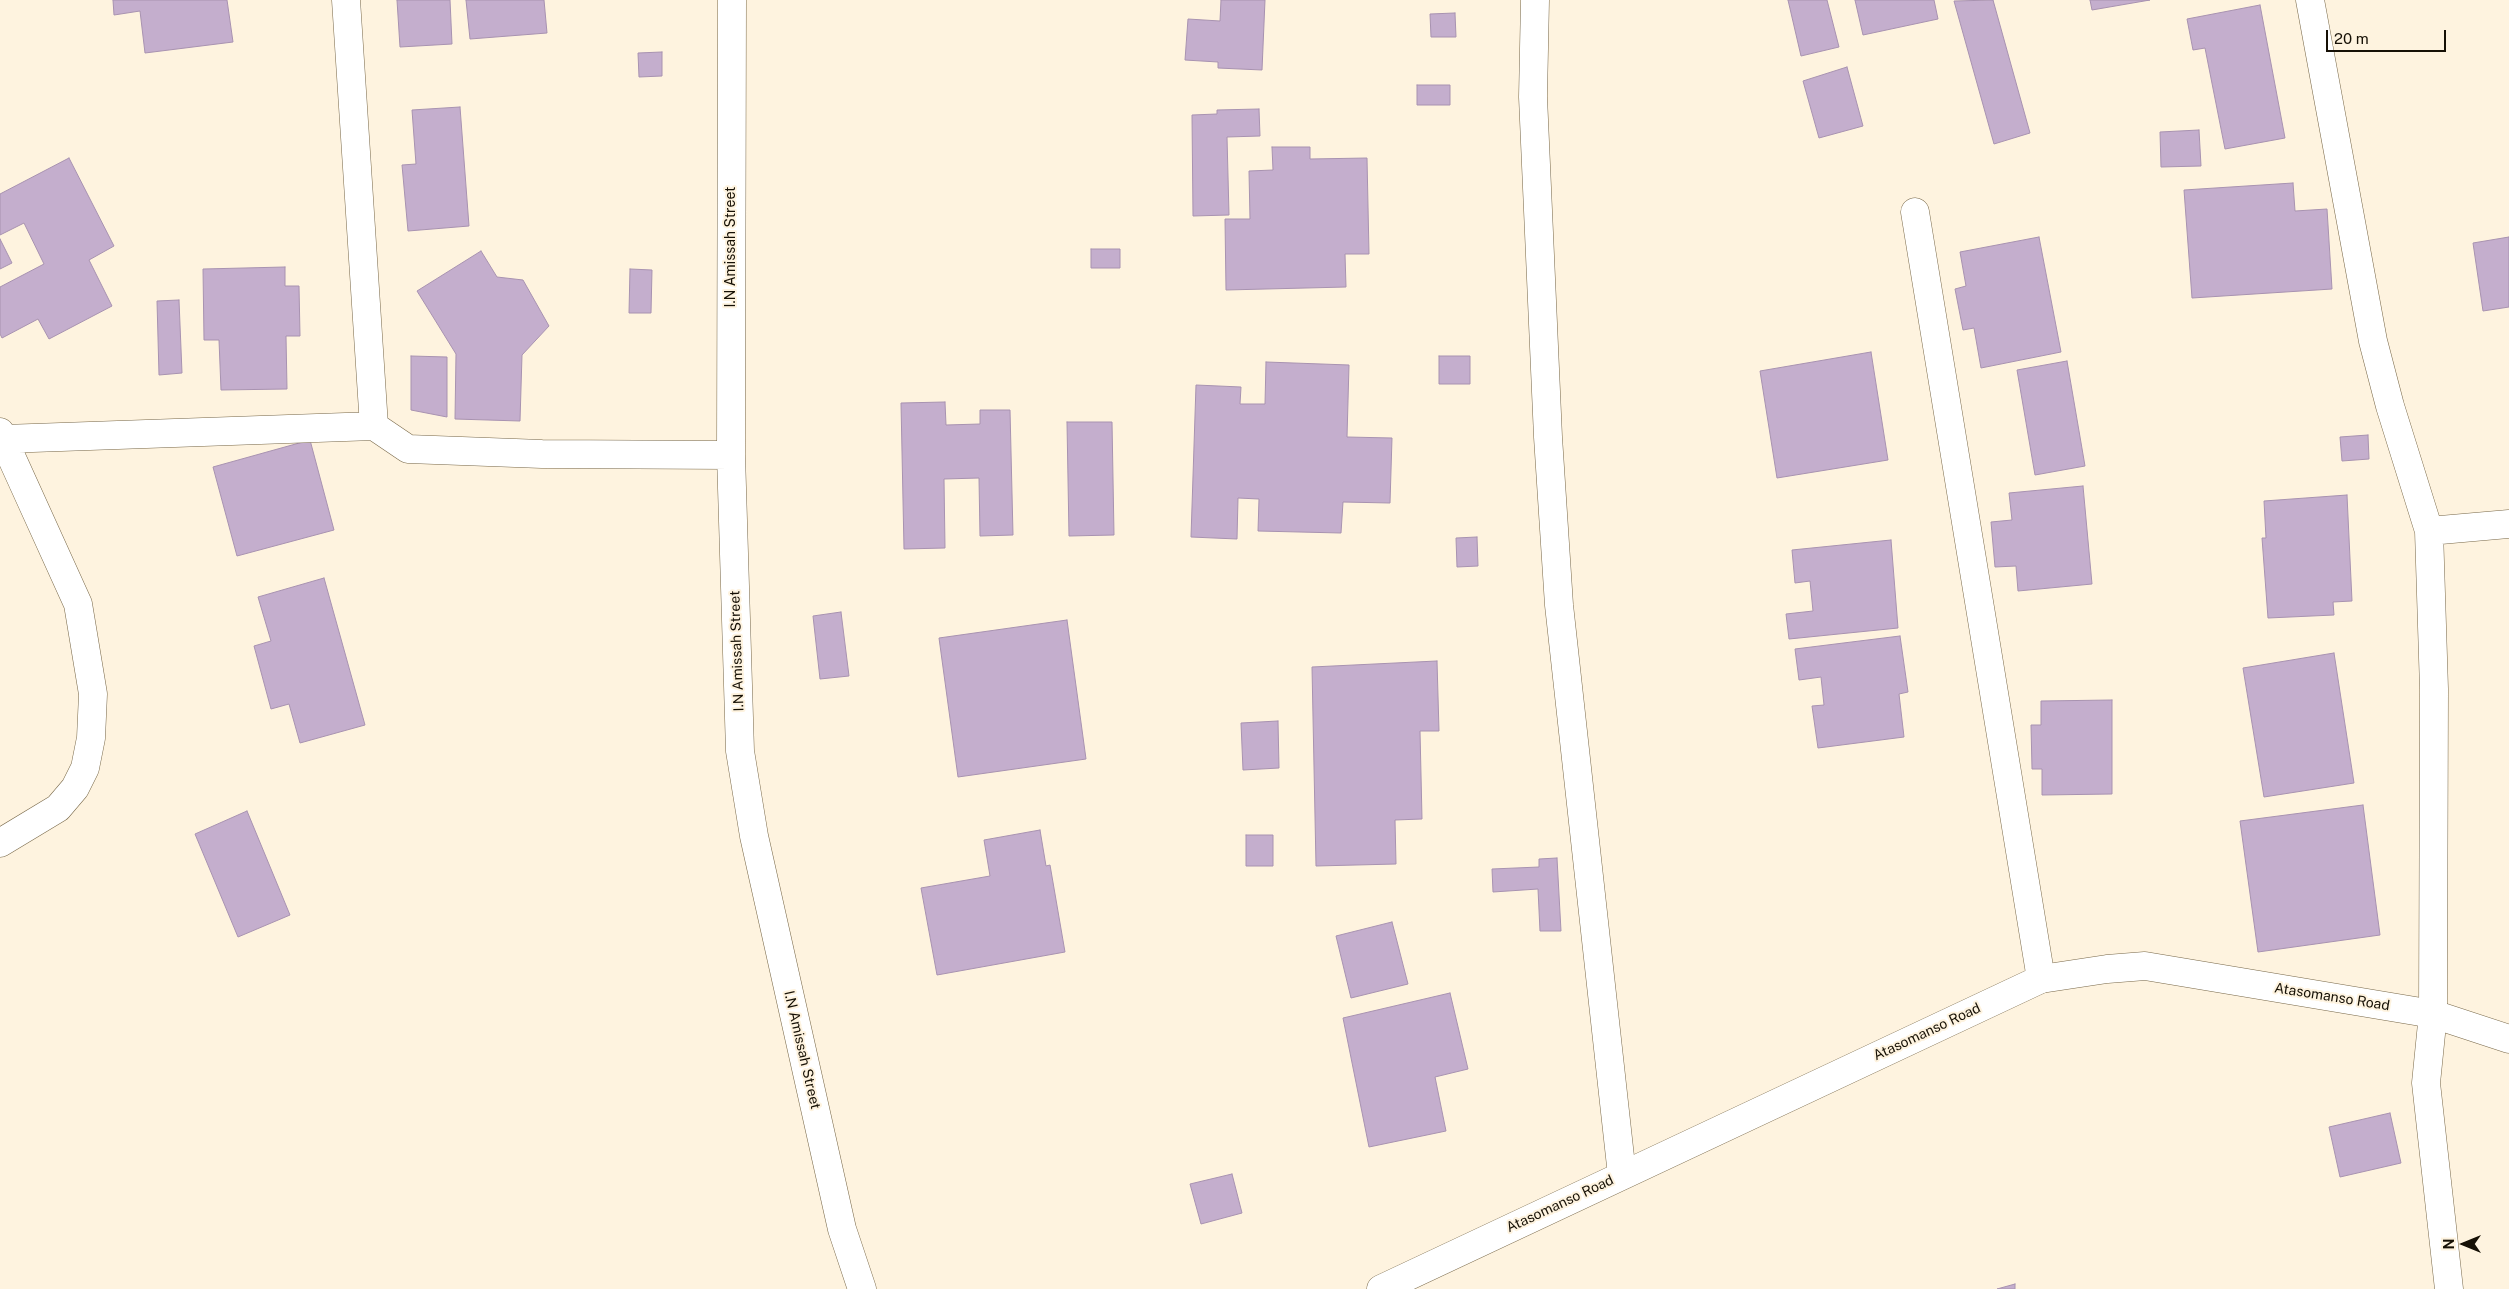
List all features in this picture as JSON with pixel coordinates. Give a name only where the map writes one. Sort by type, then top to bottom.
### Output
[{"type":"street","points":[[346,0],[374,426]]},
{"type":"street","name":"I.N Amissah Street","points":[[732,0],[730,455],[740,751],[754,836],[842,1229],[862,1289]]},
{"type":"street","points":[[1535,0],[1533,97],[1548,437],[1559,605],[1622,1175]]},
{"type":"street","points":[[2310,0],[2373,341],[2390,406],[2429,530],[2434,689],[2433,1014],[2426,1083],[2449,1289]]},
{"type":"street","points":[[1916,212],[2041,979]]},
{"type":"street","points":[[0,843],[58,808],[75,788],[85,768],[91,738],[93,694],[78,604],[2,436],[374,426],[408,449],[542,454],[730,455]]},
{"type":"street","points":[[2429,530],[2509,524]]},
{"type":"street","name":"Atasomanso Road","points":[[1381,1289],[2041,979],[2107,969],[2145,966],[2433,1014],[2509,1040]]},
{"type":"building","points":[[113,0],[227,0],[233,42],[145,53],[140,11],[114,15]]},
{"type":"building","points":[[397,0],[450,0],[452,44],[400,47]]},
{"type":"building","points":[[466,0],[544,0],[547,33],[470,39]]},
{"type":"building","points":[[1221,0],[1265,0],[1262,70],[1218,68],[1218,62],[1185,60],[1188,19],[1220,21]]},
{"type":"building","points":[[1788,0],[1827,0],[1839,47],[1801,56]]},
{"type":"building","points":[[1855,0],[1934,0],[1938,19],[1863,35]]},
{"type":"building","points":[[1993,0],[2030,133],[1994,144],[1954,1]]},
{"type":"building","points":[[2090,0],[2150,0],[2092,10]]},
{"type":"building","points":[[2260,5],[2285,138],[2225,149],[2205,48],[2193,50],[2187,19]]},
{"type":"building","points":[[1455,13],[1456,37],[1431,37],[1430,14]]},
{"type":"building","points":[[662,52],[662,76],[639,77],[638,53]]},
{"type":"building","points":[[1847,67],[1863,126],[1819,138],[1803,81]]},
{"type":"building","points":[[1417,85],[1450,85],[1450,105],[1417,105]]},
{"type":"building","points":[[460,107],[469,226],[408,231],[402,165],[416,164],[412,110]]},
{"type":"building","points":[[1259,109],[1260,136],[1227,137],[1229,215],[1193,216],[1192,115],[1217,114],[1217,110]]},
{"type":"building","points":[[2199,130],[2201,166],[2161,167],[2160,132]]},
{"type":"building","points":[[1272,147],[1310,147],[1310,159],[1367,158],[1369,254],[1345,254],[1346,287],[1226,290],[1225,219],[1250,219],[1249,171],[1273,170]]},
{"type":"building","points":[[69,158],[114,246],[89,260],[112,306],[49,339],[38,319],[2,338],[0,334],[0,287],[44,264],[24,223],[0,235],[0,194]]},
{"type":"building","points":[[2293,183],[2295,211],[2327,209],[2332,289],[2192,298],[2184,190]]},
{"type":"building","points":[[2039,237],[2061,352],[1981,368],[1974,328],[1963,330],[1955,289],[1966,286],[1960,252]]},
{"type":"building","points":[[2509,237],[2509,307],[2483,311],[2473,243]]},
{"type":"building","points":[[0,239],[12,263],[0,269]]},
{"type":"building","points":[[1091,249],[1120,249],[1120,268],[1091,268]]},
{"type":"building","points":[[481,251],[497,277],[523,280],[549,326],[522,355],[520,421],[455,419],[456,354],[417,291]]},
{"type":"building","points":[[285,267],[285,286],[299,286],[300,336],[286,336],[287,389],[221,390],[219,340],[204,340],[203,269]]},
{"type":"building","points":[[630,269],[652,270],[651,313],[629,313]]},
{"type":"building","points":[[179,300],[182,373],[159,375],[157,301]]},
{"type":"building","points":[[1871,352],[1888,460],[1777,478],[1760,371]]},
{"type":"building","points":[[411,356],[447,357],[447,417],[411,410]]},
{"type":"building","points":[[1439,356],[1470,356],[1470,384],[1439,384]]},
{"type":"building","points":[[2067,361],[2085,466],[2035,475],[2017,370]]},
{"type":"building","points":[[1266,362],[1349,365],[1347,437],[1392,438],[1390,503],[1343,502],[1341,533],[1258,531],[1259,499],[1238,498],[1237,539],[1191,537],[1196,385],[1241,387],[1240,404],[1265,404]]},
{"type":"building","points":[[945,402],[946,425],[980,424],[980,410],[1010,410],[1013,535],[980,536],[979,478],[944,479],[945,548],[904,549],[901,403]]},
{"type":"building","points":[[1067,422],[1112,422],[1114,535],[1069,536]]},
{"type":"building","points":[[2368,435],[2369,459],[2342,461],[2340,437]]},
{"type":"building","points":[[310,440],[334,530],[237,556],[213,467]]},
{"type":"building","points":[[2083,486],[2092,584],[2018,591],[2016,566],[1995,567],[1991,522],[2012,520],[2009,493]]},
{"type":"building","points":[[2347,495],[2352,601],[2333,602],[2334,615],[2268,618],[2262,538],[2266,538],[2264,501]]},
{"type":"building","points":[[1477,537],[1478,566],[1457,567],[1456,538]]},
{"type":"building","points":[[1891,540],[1898,628],[1789,639],[1786,614],[1813,611],[1810,581],[1795,583],[1792,550]]},
{"type":"building","points":[[324,578],[365,725],[300,743],[289,704],[271,709],[254,646],[271,641],[258,597]]},
{"type":"building","points":[[841,612],[849,676],[820,679],[813,616]]},
{"type":"building","points":[[1067,620],[1086,759],[958,777],[939,638]]},
{"type":"building","points":[[1900,636],[1908,692],[1899,694],[1904,737],[1818,748],[1812,706],[1824,705],[1821,677],[1799,680],[1795,649]]},
{"type":"building","points":[[2334,653],[2354,783],[2264,797],[2243,668]]},
{"type":"building","points":[[1437,661],[1439,731],[1420,731],[1422,819],[1395,820],[1396,864],[1316,866],[1312,667]]},
{"type":"building","points":[[2112,700],[2112,794],[2042,795],[2042,769],[2032,769],[2031,725],[2041,725],[2041,701]]},
{"type":"building","points":[[1278,721],[1279,768],[1243,770],[1241,723]]},
{"type":"building","points":[[2363,805],[2380,935],[2258,952],[2240,821]]},
{"type":"building","points":[[247,811],[290,915],[238,937],[195,834]]},
{"type":"building","points":[[1040,830],[1046,866],[1050,865],[1065,952],[937,975],[921,888],[990,876],[984,840]]},
{"type":"building","points":[[1246,835],[1273,835],[1273,866],[1246,866]]},
{"type":"building","points":[[1557,858],[1561,931],[1540,931],[1538,889],[1493,892],[1492,869],[1539,867],[1539,859]]},
{"type":"building","points":[[1392,922],[1408,984],[1351,998],[1336,936]]},
{"type":"building","points":[[1450,993],[1468,1069],[1435,1077],[1446,1131],[1369,1147],[1343,1018]]},
{"type":"building","points":[[2390,1113],[2401,1163],[2340,1177],[2329,1127]]},
{"type":"building","points":[[1232,1174],[1242,1213],[1201,1224],[1190,1184]]},
{"type":"building","points":[[2015,1284],[2015,1289],[1997,1289]]}]
